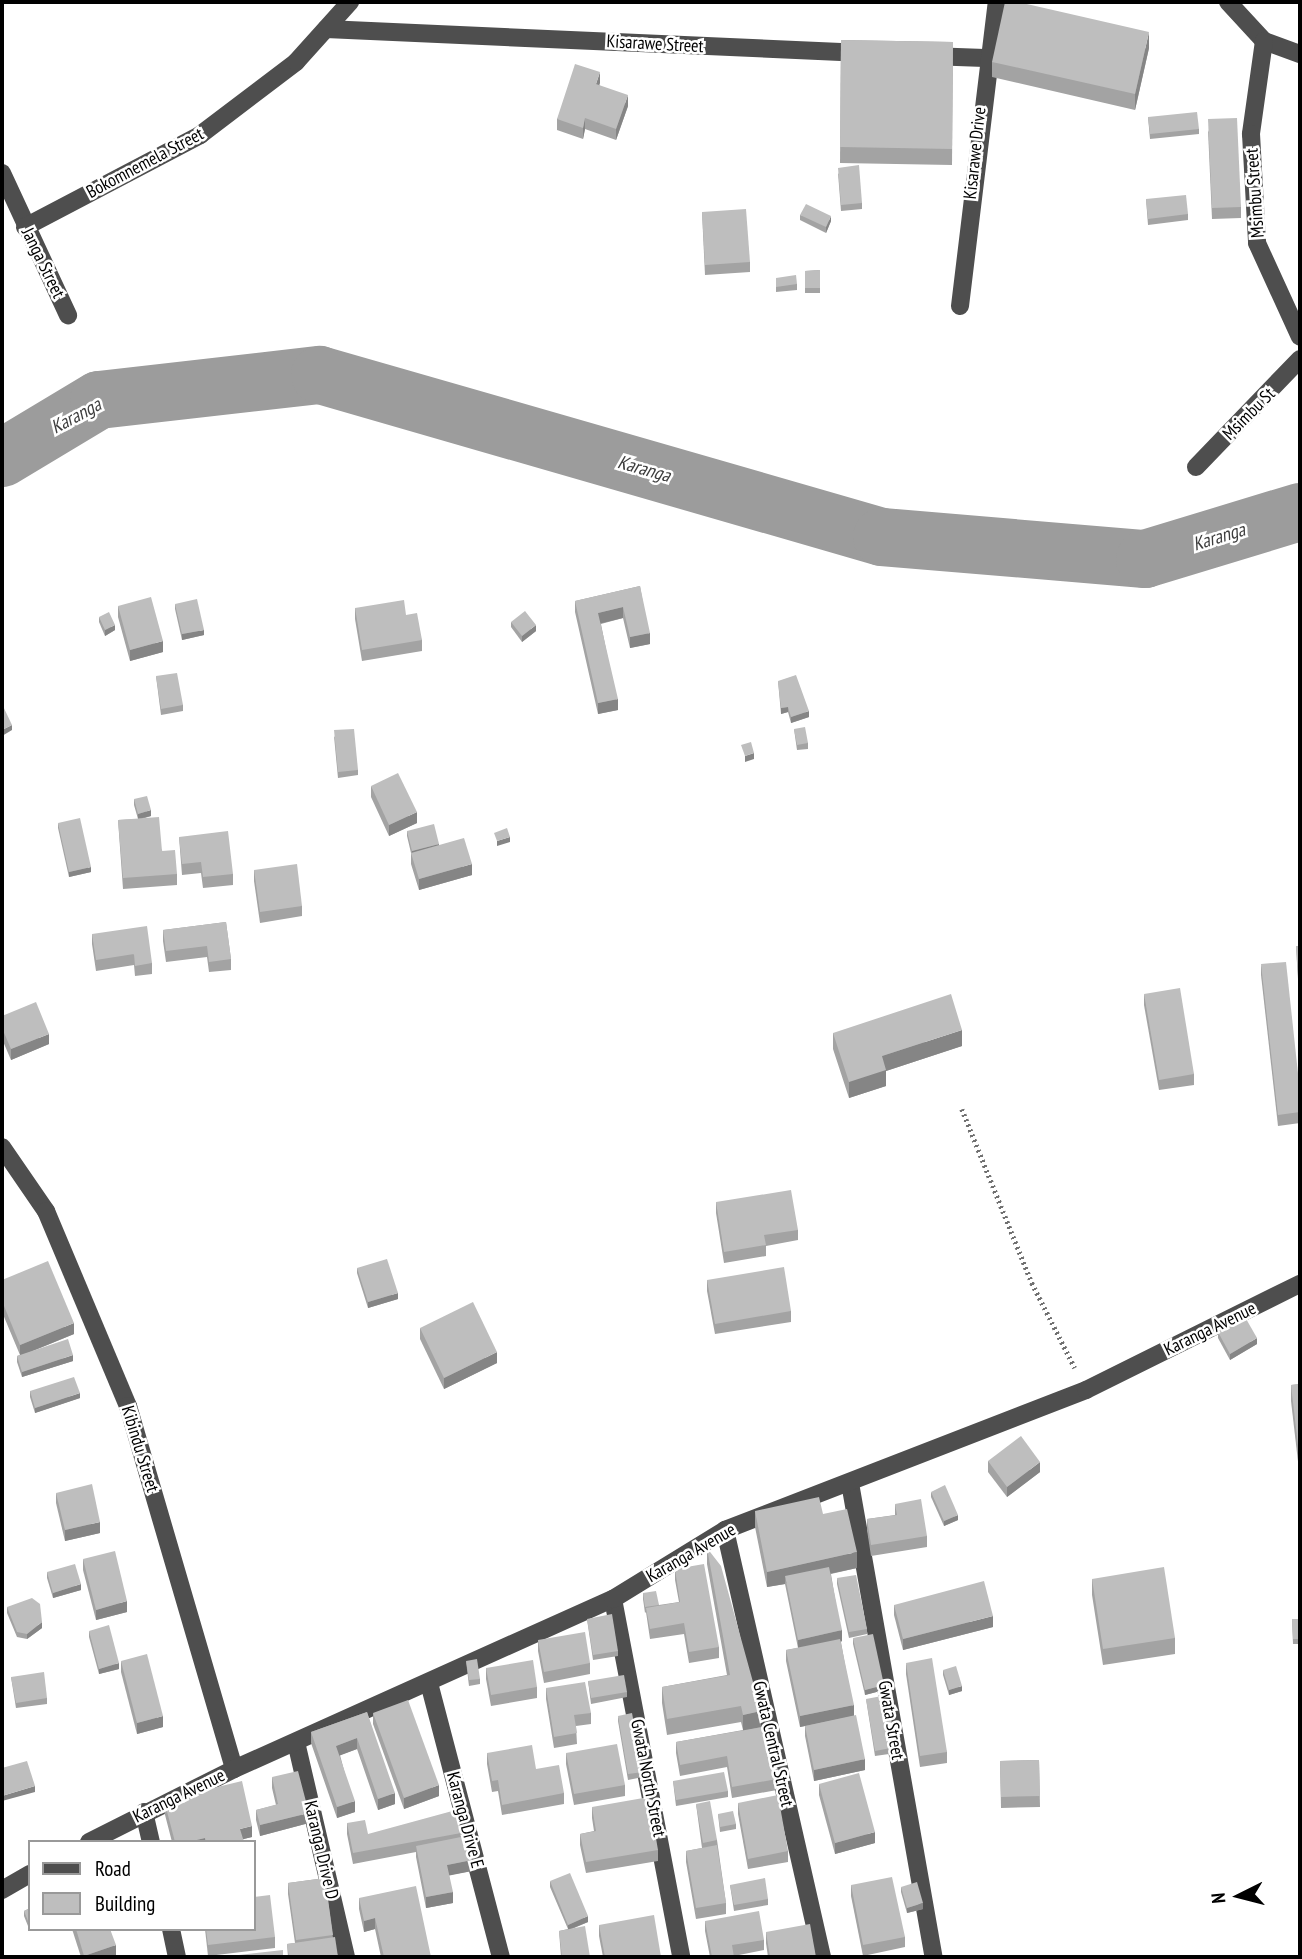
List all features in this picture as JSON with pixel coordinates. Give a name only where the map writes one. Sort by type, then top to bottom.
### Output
[{"type":"street","name":"Bokomnemela Street","points":[[24,228],[200,135],[296,62],[350,2]]},
{"type":"street","name":"Kisarawe Drive","points":[[960,306],[985,58],[997,2]]},
{"type":"street","points":[[1228,2],[1264,41],[1300,54]]},
{"type":"street","name":"Kisarawe Street","points":[[326,29],[985,58]]},
{"type":"street","name":"Msimbu Street","points":[[1264,41],[1251,134],[1256,243],[1300,337]]},
{"type":"street","name":"Janga Street","points":[[2,173],[24,228],[68,315]]},
{"type":"street","name":"Msimbu St","points":[[1196,467],[1300,359]]},
{"type":"street","name":"Kibindu Street","points":[[2,1147],[46,1211],[128,1406],[234,1769]]},
{"type":"street","name":"Karanga Avenue","points":[[93,1840],[234,1769],[613,1599],[725,1530],[1086,1390],[1300,1284]]},
{"type":"street","name":"Gwata Street","points":[[850,1483],[934,1957]]},
{"type":"street","name":"Gwata Central Street","points":[[725,1530],[822,1957]]},
{"type":"street","name":"Gwata North Street","points":[[613,1599],[681,1957]]},
{"type":"street","name":"Karanga Drive E","points":[[429,1683],[501,1957]]},
{"type":"street","name":"Karanga Drive D","points":[[296,1742],[346,1957]]},
{"type":"street","points":[[144,1812],[151,1840]]},
{"type":"street","points":[[2,1890],[28,1875]]},
{"type":"street","points":[[171,1931],[177,1957]]},
{"type":"path","points":[[962,1109],[1032,1283],[1086,1390]]},
{"type":"building","points":[[1005,2],[1018,2],[1149,32],[1135,94],[992,62]]},
{"type":"building","points":[[841,40],[953,42],[952,149],[840,147]]},
{"type":"building","points":[[575,64],[600,72],[596,84],[628,95],[616,129],[585,118],[583,128],[557,119]]},
{"type":"building","points":[[1197,112],[1199,129],[1150,134],[1148,117]]},
{"type":"building","points":[[1237,118],[1241,207],[1212,208],[1208,119]]},
{"type":"building","points":[[859,165],[862,203],[841,205],[838,168]]},
{"type":"building","points":[[1186,195],[1188,214],[1148,219],[1146,199]]},
{"type":"building","points":[[806,204],[831,216],[826,227],[800,215]]},
{"type":"building","points":[[746,209],[750,262],[705,265],[702,212]]},
{"type":"building","points":[[820,270],[820,288],[805,288],[805,271]]},
{"type":"building","points":[[796,275],[797,284],[776,287],[776,278]]},
{"type":"building","points":[[640,586],[650,633],[630,637],[623,607],[598,613],[618,699],[598,703],[575,601]]},
{"type":"building","points":[[151,597],[163,641],[130,650],[118,606]]},
{"type":"building","points":[[197,599],[204,630],[182,634],[175,604]]},
{"type":"building","points":[[404,600],[406,615],[417,613],[422,640],[362,650],[355,608]]},
{"type":"building","points":[[525,611],[536,625],[522,636],[511,622]]},
{"type":"building","points":[[109,612],[115,625],[105,630],[99,617]]},
{"type":"building","points":[[177,673],[183,705],[161,709],[156,676]]},
{"type":"building","points":[[796,675],[809,711],[791,717],[788,707],[781,708],[778,681]]},
{"type":"building","points":[[2,704],[12,725],[2,730]]},
{"type":"building","points":[[805,727],[808,743],[797,745],[794,729]]},
{"type":"building","points":[[354,729],[358,770],[338,772],[334,730]]},
{"type":"building","points":[[751,742],[754,753],[745,756],[741,745]]},
{"type":"building","points":[[398,773],[417,812],[389,825],[371,786]]},
{"type":"building","points":[[147,796],[151,810],[138,814],[134,799]]},
{"type":"building","points":[[159,817],[162,851],[175,850],[177,874],[123,878],[118,820]]},
{"type":"building","points":[[80,818],[91,867],[69,872],[58,823]]},
{"type":"building","points":[[434,824],[439,844],[412,851],[407,831]]},
{"type":"building","points":[[507,828],[510,837],[497,841],[494,833]]},
{"type":"building","points":[[228,831],[233,874],[203,877],[201,862],[182,864],[179,837]]},
{"type":"building","points":[[464,838],[472,864],[419,879],[411,853]]},
{"type":"building","points":[[297,864],[302,906],[260,912],[254,870]]},
{"type":"building","points":[[226,922],[231,959],[209,962],[207,946],[166,951],[163,930]]},
{"type":"building","points":[[147,926],[152,963],[135,966],[134,954],[96,960],[92,934]]},
{"type":"building","points":[[1296,946],[1300,946],[1300,975],[1298,975]]},
{"type":"building","points":[[1286,962],[1300,1112],[1278,1115],[1261,964]]},
{"type":"building","points":[[1180,988],[1194,1074],[1159,1080],[1144,994]]},
{"type":"building","points":[[951,994],[962,1030],[882,1056],[886,1070],[849,1082],[833,1033]]},
{"type":"building","points":[[36,1002],[49,1034],[11,1049],[2,1028],[2,1016]]},
{"type":"building","points":[[791,1190],[798,1230],[764,1235],[766,1245],[724,1252],[716,1202]]},
{"type":"building","points":[[387,1259],[398,1293],[368,1302],[357,1268]]},
{"type":"building","points":[[48,1261],[74,1323],[20,1345],[2,1301],[2,1280]]},
{"type":"building","points":[[784,1267],[791,1311],[715,1324],[707,1280]]},
{"type":"building","points":[[473,1302],[497,1352],[444,1378],[420,1328]]},
{"type":"building","points":[[1245,1317],[1257,1338],[1230,1354],[1218,1332]]},
{"type":"building","points":[[68,1339],[73,1355],[22,1372],[17,1356]]},
{"type":"building","points":[[74,1377],[80,1393],[35,1408],[30,1391]]},
{"type":"building","points":[[1300,1384],[1300,1463],[1291,1385]]},
{"type":"building","points":[[1021,1436],[1040,1462],[1007,1487],[988,1461]]},
{"type":"building","points":[[92,1484],[100,1522],[65,1530],[56,1493]]},
{"type":"building","points":[[945,1485],[958,1515],[944,1521],[931,1492]]},
{"type":"building","points":[[819,1497],[823,1514],[847,1509],[857,1552],[767,1572],[755,1511]]},
{"type":"building","points":[[921,1499],[927,1536],[871,1545],[867,1519],[897,1515],[895,1504]]},
{"type":"building","points":[[707,1548],[721,1566],[761,1711],[743,1715],[741,1706],[667,1719],[662,1687],[730,1675]]},
{"type":"building","points":[[115,1551],[127,1601],[96,1610],[83,1559]]},
{"type":"building","points":[[75,1564],[81,1584],[53,1593],[47,1572]]},
{"type":"building","points":[[704,1564],[719,1647],[689,1652],[684,1623],[650,1629],[646,1608],[680,1602],[675,1569]]},
{"type":"building","points":[[829,1567],[842,1630],[798,1640],[785,1576]]},
{"type":"building","points":[[1164,1567],[1175,1638],[1103,1649],[1092,1579]]},
{"type":"building","points":[[856,1575],[867,1629],[849,1632],[837,1578]]},
{"type":"building","points":[[984,1581],[993,1616],[903,1639],[894,1605]]},
{"type":"building","points":[[656,1591],[659,1605],[645,1607],[643,1593]]},
{"type":"building","points":[[32,1598],[40,1604],[42,1622],[27,1634],[17,1632],[7,1607]]},
{"type":"building","points":[[612,1614],[618,1651],[593,1655],[587,1619]]},
{"type":"building","points":[[1292,1619],[1300,1619],[1300,1639],[1293,1639]]},
{"type":"building","points":[[109,1625],[119,1663],[99,1669],[89,1631]]},
{"type":"building","points":[[585,1632],[590,1663],[544,1672],[538,1640]]},
{"type":"building","points":[[873,1634],[884,1685],[865,1690],[853,1638]]},
{"type":"building","points":[[840,1639],[854,1705],[800,1716],[786,1650]]},
{"type":"building","points":[[147,1654],[163,1716],[137,1723],[121,1661]]},
{"type":"building","points":[[932,1658],[947,1752],[920,1756],[906,1663]]},
{"type":"building","points":[[477,1659],[480,1679],[469,1680],[466,1661]]},
{"type":"building","points":[[533,1660],[537,1687],[491,1695],[486,1668]]},
{"type":"building","points":[[956,1666],[962,1686],[949,1690],[943,1670]]},
{"type":"building","points":[[44,1672],[47,1698],[16,1703],[11,1677]]},
{"type":"building","points":[[624,1675],[627,1692],[591,1698],[588,1681]]},
{"type":"building","points":[[585,1682],[591,1713],[574,1715],[577,1733],[554,1737],[546,1688]]},
{"type":"building","points":[[887,1695],[896,1747],[875,1751],[866,1699]]},
{"type":"building","points":[[408,1700],[439,1785],[404,1798],[373,1713]]},
{"type":"building","points":[[367,1712],[395,1793],[378,1799],[357,1738],[336,1746],[355,1801],[337,1807],[311,1732]]},
{"type":"building","points":[[632,1713],[643,1772],[628,1774],[618,1716]]},
{"type":"building","points":[[856,1715],[865,1759],[814,1770],[805,1726]]},
{"type":"building","points":[[768,1726],[777,1779],[732,1787],[727,1756],[680,1765],[676,1742]]},
{"type":"building","points":[[617,1744],[625,1785],[574,1794],[566,1753]]},
{"type":"building","points":[[532,1745],[536,1769],[559,1765],[564,1793],[502,1805],[498,1780],[492,1781],[487,1753]]},
{"type":"building","points":[[1039,1760],[1040,1796],[1001,1797],[1000,1761]]},
{"type":"building","points":[[27,1761],[35,1786],[2,1796],[2,1768]]},
{"type":"building","points":[[298,1771],[309,1813],[260,1825],[256,1810],[278,1804],[272,1777]]},
{"type":"building","points":[[724,1772],[728,1791],[676,1800],[673,1781]]},
{"type":"building","points":[[859,1773],[875,1832],[835,1843],[819,1784]]},
{"type":"building","points":[[242,1781],[252,1826],[240,1829],[243,1840],[174,1840],[164,1800]]},
{"type":"building","points":[[778,1795],[788,1851],[748,1859],[738,1803]]},
{"type":"building","points":[[649,1797],[658,1850],[586,1862],[580,1834],[596,1831],[592,1807]]},
{"type":"building","points":[[710,1801],[717,1840],[703,1843],[696,1804]]},
{"type":"building","points":[[456,1810],[461,1833],[353,1853],[347,1823],[365,1820],[368,1834]]},
{"type":"building","points":[[733,1811],[736,1824],[720,1827],[718,1814]]},
{"type":"building","points":[[466,1836],[472,1860],[447,1865],[453,1892],[426,1897],[416,1846]]},
{"type":"building","points":[[717,1845],[726,1903],[696,1908],[686,1851]]},
{"type":"building","points":[[570,1873],[588,1916],[568,1925],[550,1881]]},
{"type":"building","points":[[892,1877],[905,1937],[863,1945],[851,1885]]},
{"type":"building","points":[[325,1878],[333,1935],[296,1940],[288,1883]]},
{"type":"building","points":[[765,1878],[768,1899],[734,1905],[730,1885]]},
{"type":"building","points":[[917,1882],[923,1903],[907,1908],[901,1887]]},
{"type":"building","points":[[416,1886],[431,1957],[384,1957],[375,1918],[364,1921],[359,1898]]},
{"type":"building","points":[[270,1895],[275,1937],[208,1945],[206,1931],[256,1931],[256,1897]]},
{"type":"building","points":[[759,1911],[764,1940],[732,1945],[734,1957],[712,1957],[705,1921]]},
{"type":"building","points":[[654,1915],[661,1957],[605,1957],[599,1925]]},
{"type":"building","points":[[810,1924],[816,1957],[770,1957],[766,1932]]},
{"type":"building","points":[[585,1926],[590,1957],[562,1957],[559,1931]]},
{"type":"building","points":[[77,1931],[111,1931],[116,1945],[84,1956]]},
{"type":"building","points":[[335,1937],[338,1957],[289,1957],[287,1944]]},
{"type":"building","points":[[283,1950],[283,1957],[230,1957],[230,1956]]},
{"type":"waterway","name":"Karanga","points":[[2,458],[99,400],[320,375],[882,537],[1145,559],[1300,512]]}]
